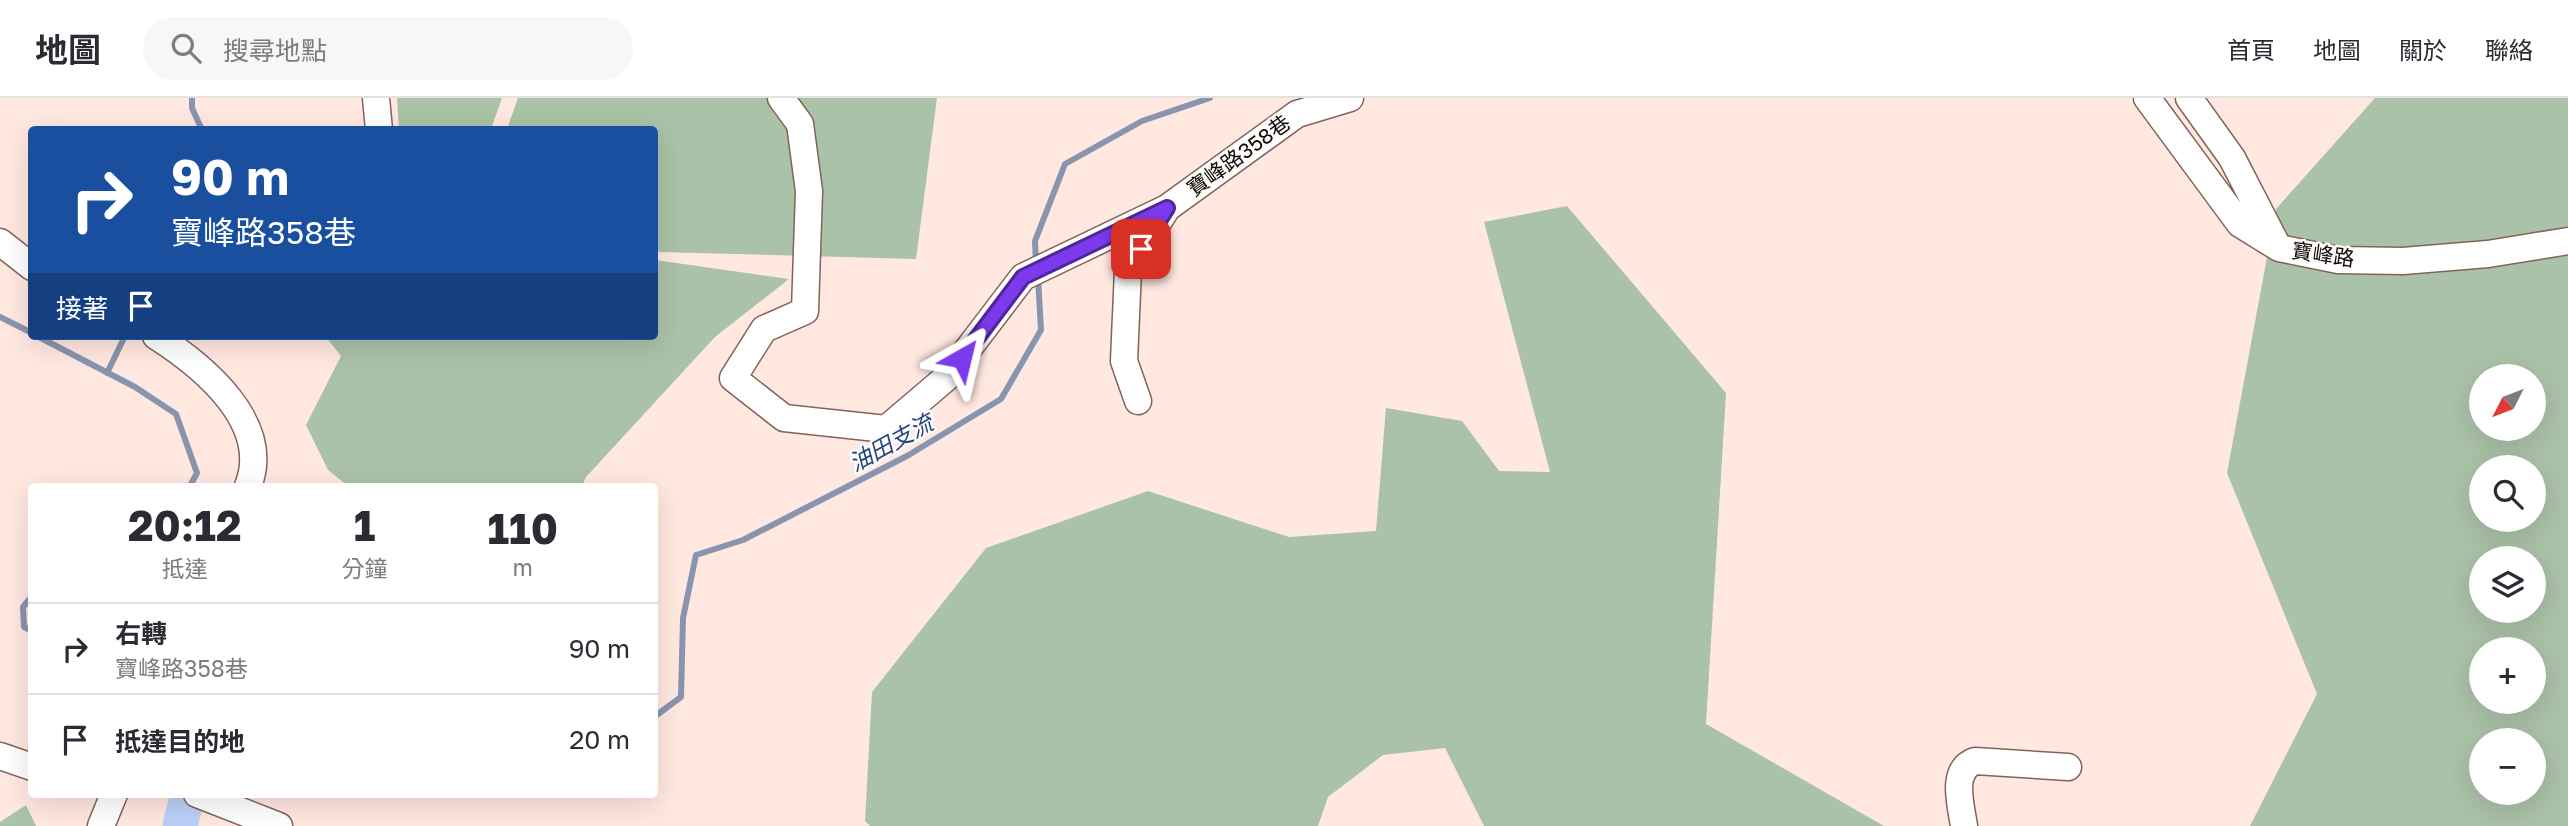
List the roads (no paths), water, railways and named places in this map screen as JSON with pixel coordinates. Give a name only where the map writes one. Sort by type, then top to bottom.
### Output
[{"type":"street","points":[[376,98],[379,126]]},
{"type":"street","points":[[781,98],[800,124],[809,191],[805,311],[764,329],[733,378],[784,418],[886,429],[946,377],[1023,277],[1167,208]]},
{"type":"street","name":"寶峰路358巷","points":[[1138,401],[1124,361],[1128,270],[1167,208],[1297,114],[1350,98]]},
{"type":"street","name":"寶峰路","points":[[2147,98],[2240,224],[2278,248],[2338,260],[2403,261],[2488,254],[2568,241]]},
{"type":"street","points":[[2189,98],[2232,158],[2278,248]]},
{"type":"street","points":[[0,242],[28,264]]},
{"type":"street","points":[[162,340],[188,356],[221,388],[242,419],[253,449],[249,483]]},
{"type":"street","points":[[0,756],[28,766]]},
{"type":"street","points":[[1964,826],[1958,790],[1961,773],[1966,764],[1975,761],[2068,767]]},
{"type":"street","points":[[101,826],[111,798]]},
{"type":"street","points":[[207,798],[267,822]]},
{"type":"waterway","points":[[192,98],[192,108],[200,126]]},
{"type":"waterway","name":"油田支流","points":[[1036,263],[1035,241],[1065,164],[1142,121],[1210,98]]},
{"type":"waterway","name":"油田支流","points":[[658,714],[681,697],[683,618],[696,555],[743,540],[907,456],[1001,399],[1041,330],[1038,277]]},
{"type":"waterway","points":[[0,317],[28,331]]},
{"type":"waterway","points":[[45,340],[135,387],[176,414],[197,473],[192,483]]},
{"type":"waterway","points":[[107,373],[123,340]]},
{"type":"waterway","points":[[28,601],[23,607],[24,627],[28,629]]},
{"type":"waterway","points":[[180,826],[187,798]]}]
